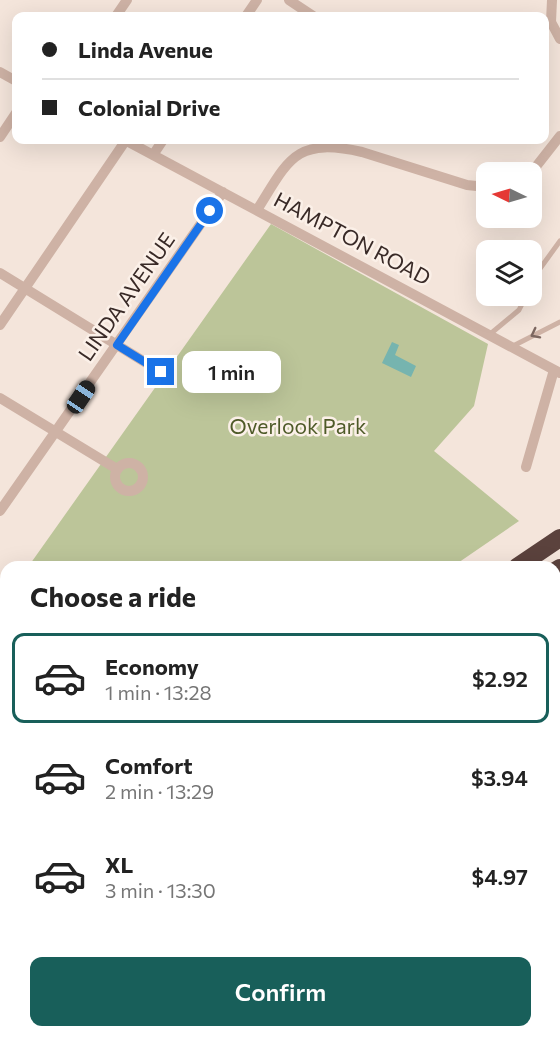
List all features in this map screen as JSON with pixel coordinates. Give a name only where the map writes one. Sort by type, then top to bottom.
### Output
[{"type":"highway","points":[[526,561],[560,538]]},
{"type":"street","points":[[289,0],[307,12]]},
{"type":"street","points":[[552,0],[551,22],[560,39]]},
{"type":"street","points":[[0,137],[12,119]]},
{"type":"street","points":[[539,162],[557,139]]},
{"type":"street","points":[[0,325],[123,144]]},
{"type":"street","name":"HAMPTON ROAD","points":[[134,144],[557,371]]},
{"type":"street","points":[[153,154],[160,144]]},
{"type":"street","points":[[257,210],[283,168],[293,158],[307,150],[324,147],[362,152],[476,186]]},
{"type":"street","name":"LINDA AVENUE","points":[[0,511],[223,192]]},
{"type":"street","points":[[0,273],[161,372]]},
{"type":"street","points":[[526,467],[557,371]]},
{"type":"street","points":[[0,398],[117,469]]},
{"type":"lane","points":[[542,266],[560,241]]},
{"type":"lane","points":[[489,335],[521,306]]},
{"type":"lane","points":[[511,346],[560,322]]},
{"type":"green space","name":"Overlook Park","points":[[271,224],[488,344],[474,406],[434,451],[519,521],[461,561],[32,561]]},
{"type":"water","points":[[392,342],[399,345],[395,355],[416,366],[411,377],[382,363]]},
{"type":"route","points":[[161,372],[117,345],[210,211]]}]
